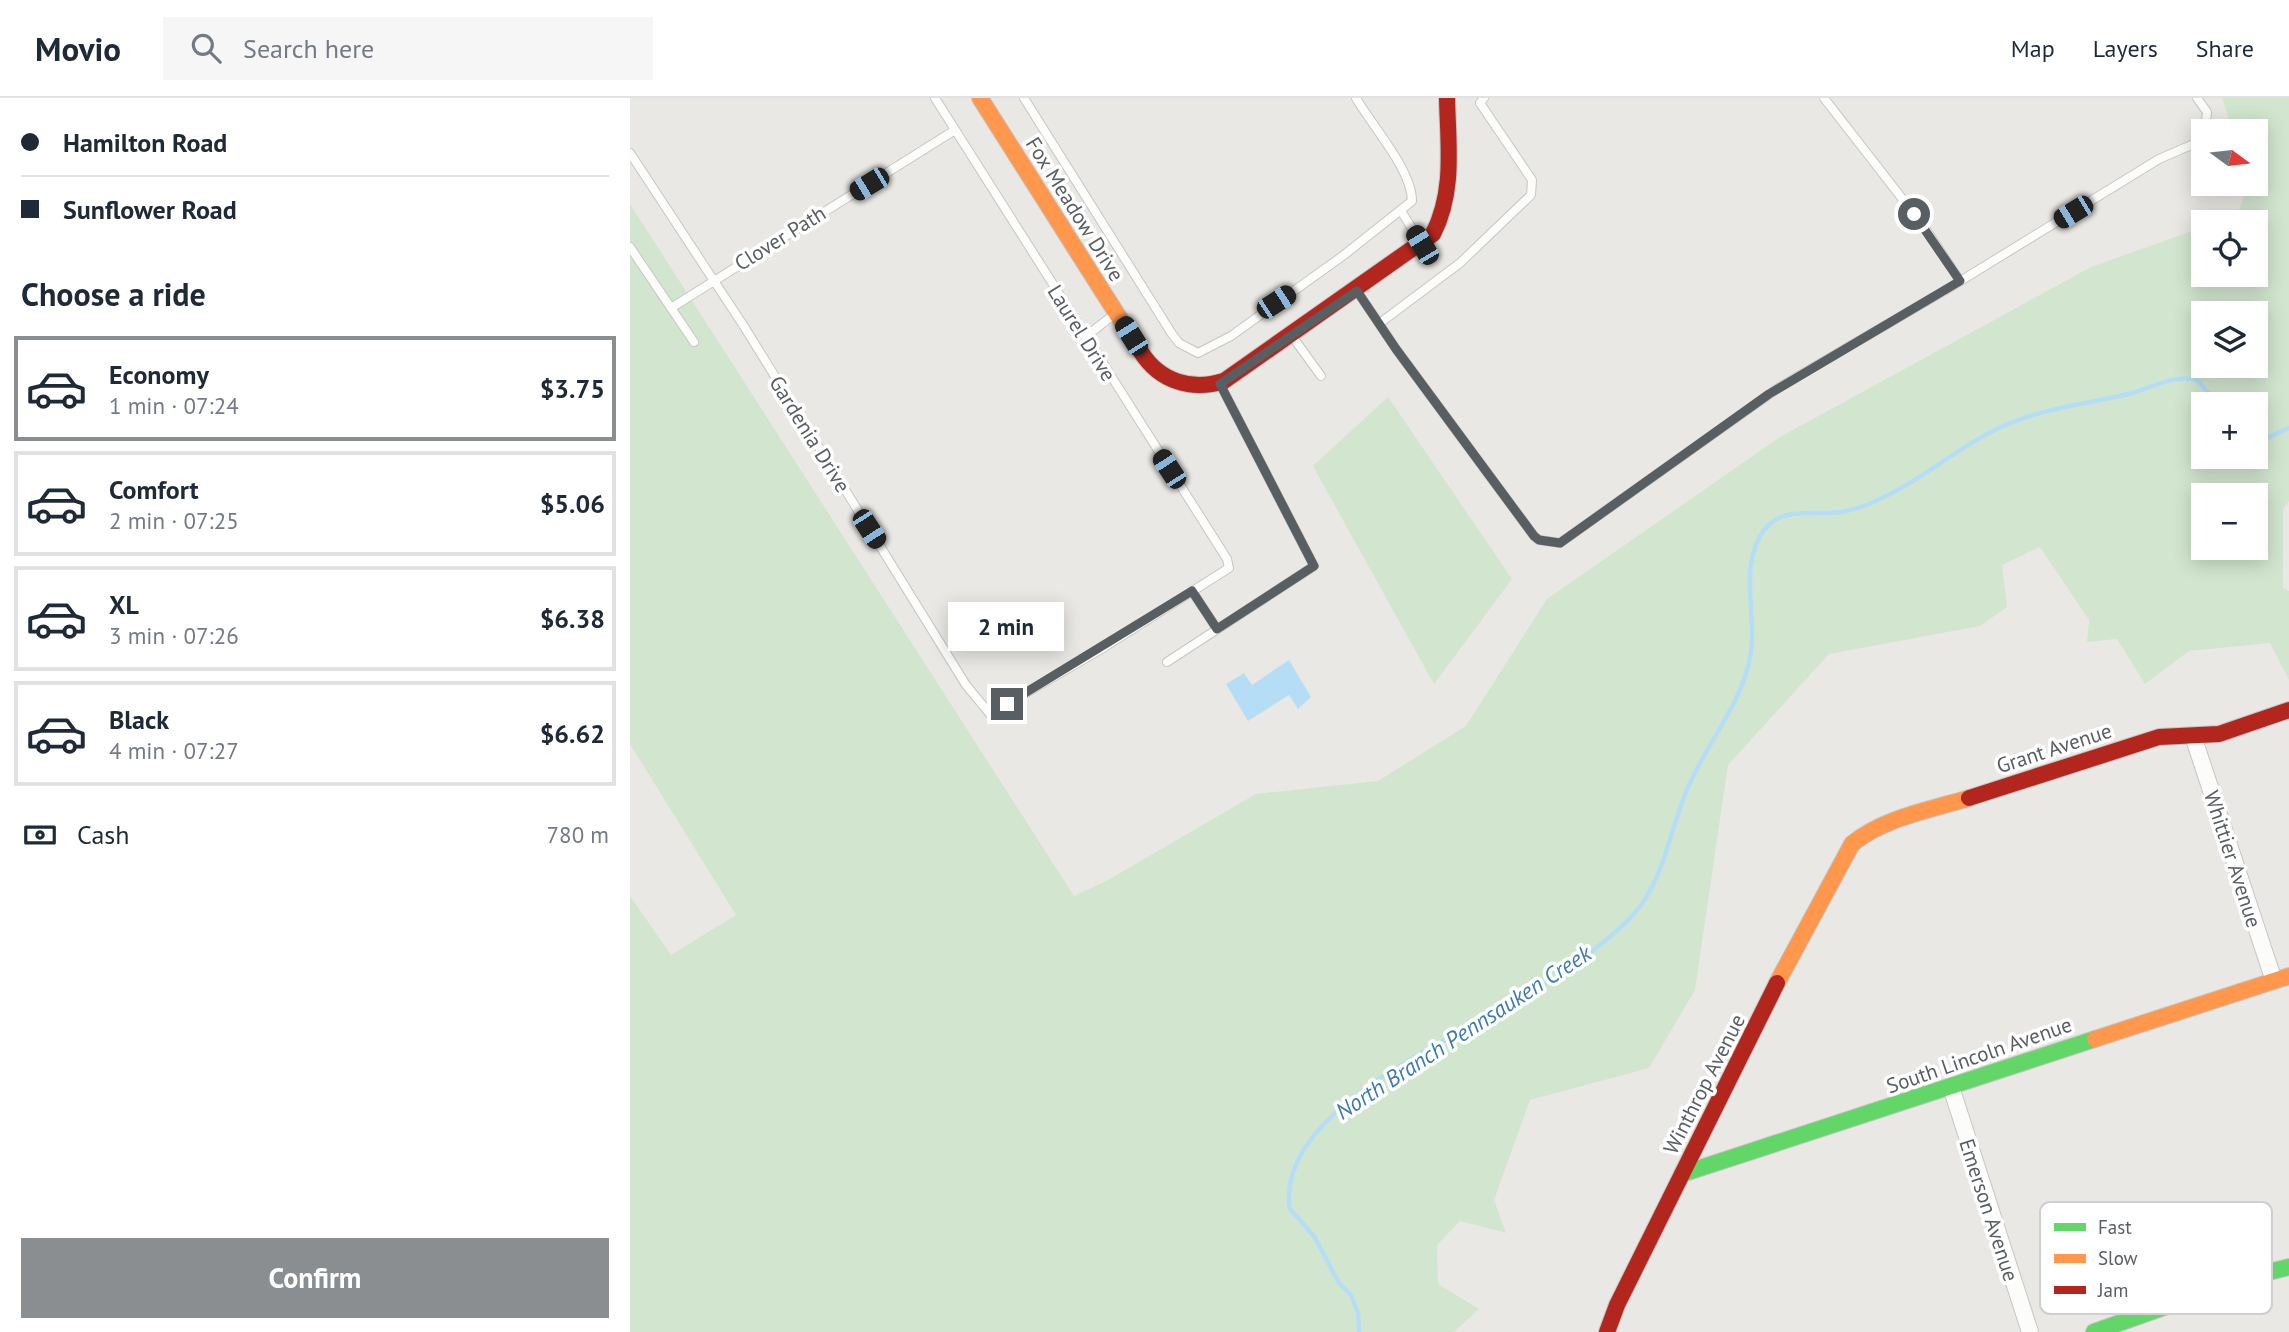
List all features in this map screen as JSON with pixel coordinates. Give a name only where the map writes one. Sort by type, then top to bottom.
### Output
[{"type":"street","name":"Fox Meadow Drive","points":[[980,98],[1146,360],[1176,383],[1192,387],[1220,384]]},
{"type":"street","points":[[1220,384],[1357,291],[1422,245],[1433,234],[1446,207],[1447,98]]},
{"type":"street","name":"Grant Avenue","points":[[1843,856],[1865,833],[1881,826],[2159,737],[2219,734],[2289,710]]},
{"type":"street","name":"Whittier Avenue","points":[[2193,736],[2281,979]]},
{"type":"street","name":"Winthrop Avenue","points":[[1607,1332],[1617,1305],[1843,856]]},
{"type":"street","name":"South Lincoln Avenue","points":[[1682,1174],[2281,979]]},
{"type":"street","name":"Emerson Avenue","points":[[1951,1087],[1957,1113],[2030,1332]]},
{"type":"street","points":[[2272,1271],[2289,1267]]},
{"type":"street","points":[[2094,1332],[2145,1314]]},
{"type":"lane","name":"Laurel Drive","points":[[935,98],[1227,559],[1229,568],[1192,591]]},
{"type":"lane","points":[[1024,98],[1179,343],[1198,354],[1344,255],[1412,201],[1412,189],[1404,173],[1356,98]]},
{"type":"lane","points":[[1380,323],[1446,275],[1499,229],[1531,195],[1532,180],[1480,103],[1484,98]]},
{"type":"lane","points":[[1824,98],[1936,242],[1960,281]]},
{"type":"lane","points":[[2197,98],[2207,112],[2206,119]]},
{"type":"lane","name":"Clover Path","points":[[671,308],[711,280],[955,130]]},
{"type":"lane","points":[[1357,291],[1534,536],[1539,540],[1560,543],[1571,538],[1639,485],[1769,394],[2174,150],[2191,147]]},
{"type":"lane","name":"Gardenia Drive","points":[[630,153],[745,328],[965,685],[990,714],[1192,591]]},
{"type":"lane","points":[[1401,211],[1422,245]]},
{"type":"lane","points":[[630,247],[694,342]]},
{"type":"lane","points":[[1085,337],[1116,313]]},
{"type":"lane","points":[[1292,336],[1321,376]]},
{"type":"lane","points":[[1167,662],[1314,566],[1220,384]]},
{"type":"lane","points":[[1192,591],[1217,629]]},
{"type":"green space","points":[[2222,98],[2289,98],[2289,501],[2283,509],[2283,588],[2289,591],[2289,680],[2270,643],[2189,651],[2145,684],[2117,639],[2087,642],[2089,620],[2040,547],[2002,565],[2007,607],[1980,626],[1829,654],[1728,765],[1695,990],[1649,1068],[1530,1100],[1494,1200],[1506,1233],[1460,1221],[1437,1245],[1438,1284],[1479,1309],[1454,1332],[630,1332],[630,896],[671,955],[736,915],[630,744],[630,204],[1074,896],[1108,880],[1256,794],[1378,781],[1466,726],[1547,599],[1780,437],[2091,267],[2191,231],[2191,287],[2268,287],[2268,210],[2239,210],[2244,196],[2268,196],[2268,119],[2229,119]]},
{"type":"green space","points":[[1388,397],[1512,579],[1434,684],[1313,466]]},
{"type":"water","points":[[1289,660],[1311,697],[1298,709],[1289,695],[1248,721],[1226,684],[1244,673],[1252,685]]},
{"type":"waterway","name":"North Branch Pennsauken Creek","points":[[1359,1332],[1358,1313],[1351,1295],[1339,1283],[1314,1236],[1290,1209],[1292,1174],[1309,1142],[1336,1112],[1409,1060],[1513,1004],[1560,975],[1621,927],[1644,901],[1660,870],[1689,785],[1730,711],[1744,679],[1749,663],[1752,631],[1751,566],[1760,536],[1768,525],[1788,515],[1834,513],[1869,504],[1904,486],[1986,434],[2049,411],[2181,379],[2197,380],[2208,392]]},
{"type":"waterway","name":"North Branch Pennsauken Creek","points":[[2268,438],[2289,428]]},
{"type":"traffic: fast","points":[[1682,1174],[2095,1039]]},
{"type":"traffic: fast","points":[[2272,1271],[2289,1267]]},
{"type":"traffic: fast","points":[[2094,1332],[2145,1314]]},
{"type":"traffic: slow","points":[[980,98],[1141,352]]},
{"type":"traffic: slow","points":[[1777,983],[1852,844],[1892,821],[1969,798]]},
{"type":"traffic: slow","points":[[2095,1039],[2289,976]]},
{"type":"traffic: jam","points":[[1141,352],[1157,371],[1178,382],[1200,385],[1224,381],[1433,234],[1445,201],[1449,168],[1447,98]]},
{"type":"traffic: jam","points":[[1969,798],[2159,737],[2219,734],[2289,710]]},
{"type":"traffic: jam","points":[[1607,1332],[1617,1305],[1777,983]]},
{"type":"route","points":[[1007,704],[1098,651],[1192,591],[1217,629],[1314,566],[1220,384],[1237,375],[1357,291],[1396,349],[1534,536],[1539,540],[1560,543],[1571,538],[1639,485],[1769,394],[1960,281],[1936,242],[1914,214]]}]
